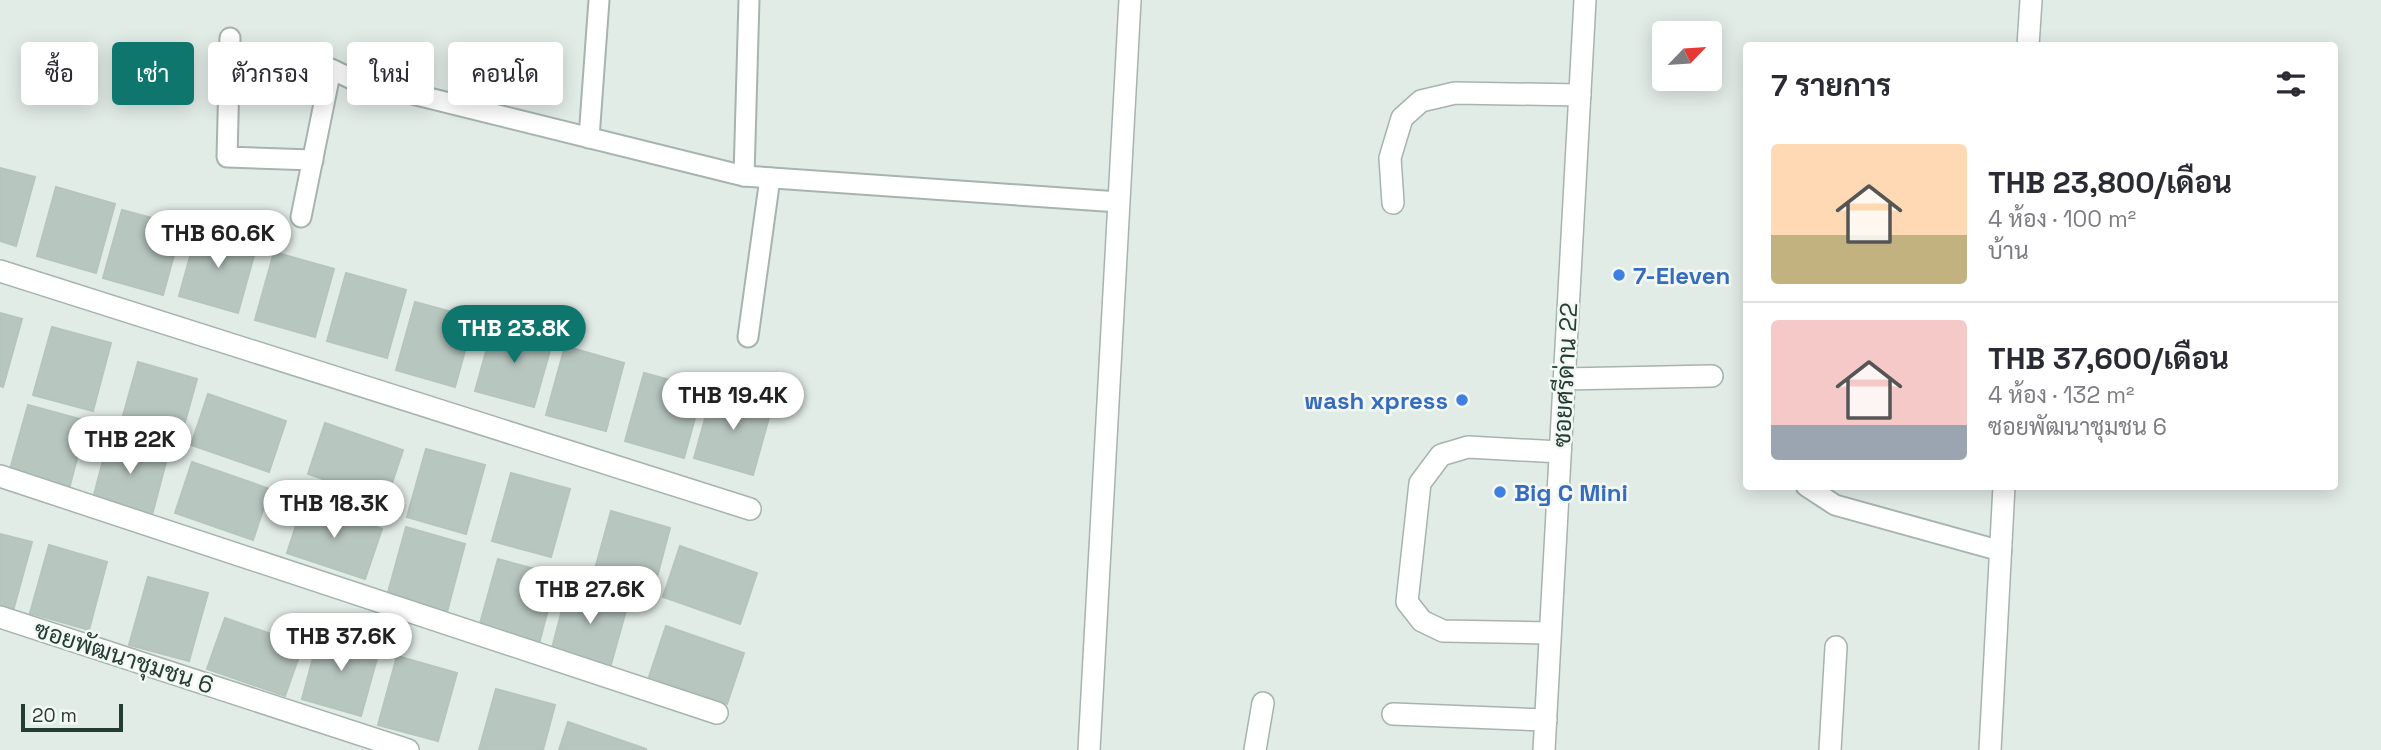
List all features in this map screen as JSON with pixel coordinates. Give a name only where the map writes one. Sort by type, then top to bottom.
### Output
[{"type":"street","points":[[1089,750],[1130,0]]},
{"type":"street","name":"ซอยศรีด่าน 22","points":[[1544,750],[1585,0]]},
{"type":"street","points":[[2028,42],[2031,0]]},
{"type":"street","points":[[1393,203],[1391,158],[1402,118],[1422,101],[1454,93],[1580,95]]},
{"type":"street","points":[[0,271],[750,509]]},
{"type":"street","points":[[1565,379],[1712,376]]},
{"type":"street","points":[[1550,633],[1443,631],[1422,621],[1407,602],[1420,483],[1441,455],[1468,447],[1560,452]]},
{"type":"street","points":[[0,476],[717,713]]},
{"type":"street","points":[[1990,750],[2004,490]]},
{"type":"street","name":"ซอยพัฒนาชุมชน 6","points":[[0,617],[408,750]]},
{"type":"street","points":[[1830,750],[1836,647]]},
{"type":"street","points":[[1255,750],[1263,703]]},
{"type":"street","points":[[1393,714],[1546,720]]},
{"type":"lane","points":[[589,138],[598,0]]},
{"type":"lane","points":[[744,176],[749,0]]},
{"type":"lane","points":[[230,38],[227,157],[313,160]]},
{"type":"lane","points":[[301,217],[331,69],[352,79],[744,176],[1119,202]]},
{"type":"lane","points":[[748,337],[770,178]]},
{"type":"lane","points":[[1812,490],[1835,505],[2001,551]]},
{"type":"building","points":[[0,168],[35,177],[16,246],[0,241]]},
{"type":"building","points":[[56,187],[115,204],[96,273],[37,256]]},
{"type":"building","points":[[122,210],[182,226],[163,295],[103,278]]},
{"type":"building","points":[[198,228],[257,245],[238,313],[179,296]]},
{"type":"building","points":[[274,252],[334,269],[315,337],[255,320]]},
{"type":"building","points":[[346,273],[406,290],[387,358],[327,341]]},
{"type":"building","points":[[415,302],[474,318],[455,387],[396,370]]},
{"type":"building","points":[[0,313],[22,319],[3,387],[0,386]]},
{"type":"building","points":[[494,323],[553,340],[534,407],[475,391]]},
{"type":"building","points":[[52,327],[111,343],[93,411],[33,395]]},
{"type":"building","points":[[565,346],[624,363],[606,431],[546,415]]},
{"type":"building","points":[[138,362],[197,379],[178,447],[119,430]]},
{"type":"building","points":[[644,373],[703,389],[684,458],[625,441]]},
{"type":"building","points":[[713,390],[772,407],[753,475],[694,458]]},
{"type":"building","points":[[208,394],[286,421],[269,472],[191,445]]},
{"type":"building","points":[[28,405],[87,421],[69,489],[9,473]]},
{"type":"building","points":[[325,423],[403,450],[386,501],[308,474]]},
{"type":"building","points":[[110,434],[169,451],[151,519],[92,502]]},
{"type":"building","points":[[426,449],[485,465],[466,534],[407,517]]},
{"type":"building","points":[[192,462],[270,489],[253,540],[175,513]]},
{"type":"building","points":[[511,473],[570,489],[551,557],[492,541]]},
{"type":"building","points":[[304,501],[382,529],[365,579],[287,553]]},
{"type":"building","points":[[611,511],[670,528],[652,596],[592,580]]},
{"type":"building","points":[[406,527],[465,544],[447,612],[387,596]]},
{"type":"building","points":[[0,534],[32,542],[13,611],[0,607]]},
{"type":"building","points":[[49,545],[107,562],[89,630],[30,613]]},
{"type":"building","points":[[680,546],[757,573],[740,624],[663,597]]},
{"type":"building","points":[[498,559],[557,575],[539,644],[479,627]]},
{"type":"building","points":[[148,577],[208,593],[189,661],[129,645]]},
{"type":"building","points":[[569,583],[629,600],[610,668],[551,652]]},
{"type":"building","points":[[225,618],[303,645],[285,696],[207,669]]},
{"type":"building","points":[[666,626],[744,653],[727,704],[649,677]]},
{"type":"building","points":[[320,631],[380,648],[361,716],[302,699]]},
{"type":"building","points":[[397,656],[457,673],[438,741],[378,725]]},
{"type":"building","points":[[496,689],[555,705],[543,750],[479,750]]},
{"type":"building","points":[[568,722],[646,749],[646,750],[559,750]]},
{"type":"place","name":"7-Eleven","points":[[1619,275]]},
{"type":"place","name":"wash xpress","points":[[1462,400]]},
{"type":"place","name":"Big C Mini","points":[[1500,492]]}]
